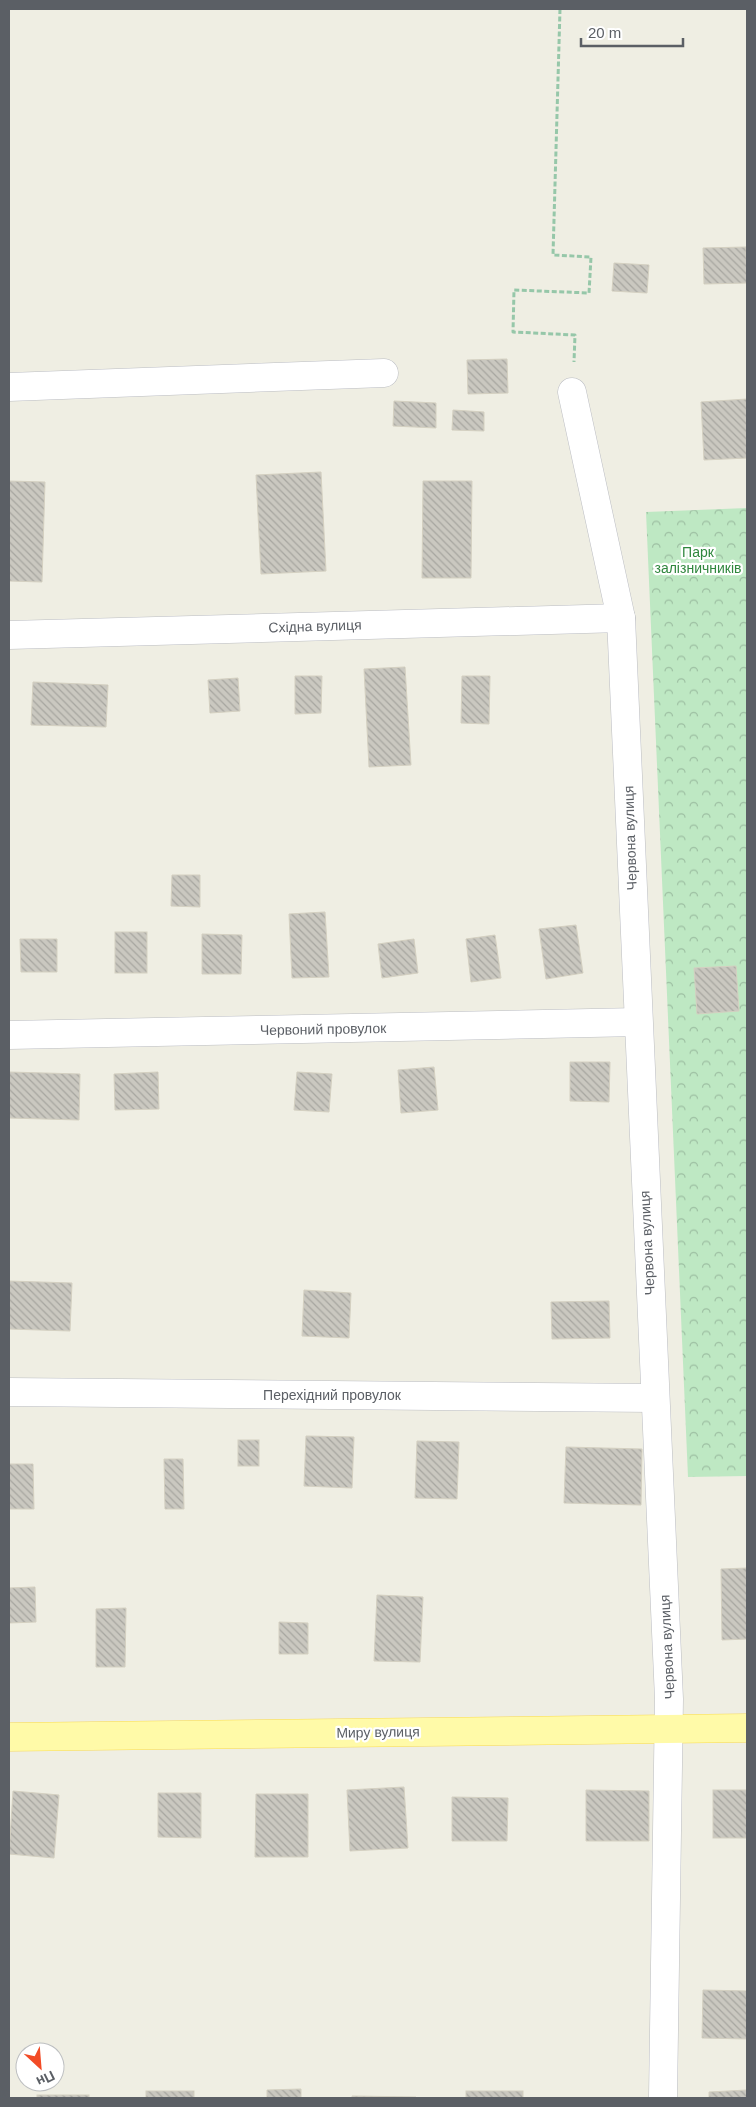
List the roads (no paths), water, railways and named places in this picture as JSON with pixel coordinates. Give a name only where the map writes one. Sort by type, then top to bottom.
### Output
[{"type":"main road","name":"Миру вулиця","points":[[9,1737],[747,1728]]},
{"type":"street","points":[[9,387],[384,373]]},
{"type":"street","name":"Червона вулиця","points":[[572,392],[621,618],[670,1728],[663,2098]]},
{"type":"street","name":"Східна вулиця","points":[[9,635],[621,618]]},
{"type":"street","name":"Червоний провулок","points":[[9,1036],[638,1022]]},
{"type":"street","name":"Перехідний провулок","points":[[9,1392],[654,1398]]},
{"type":"park label","name":"Парк залізничників","points":[[698,560]]}]
